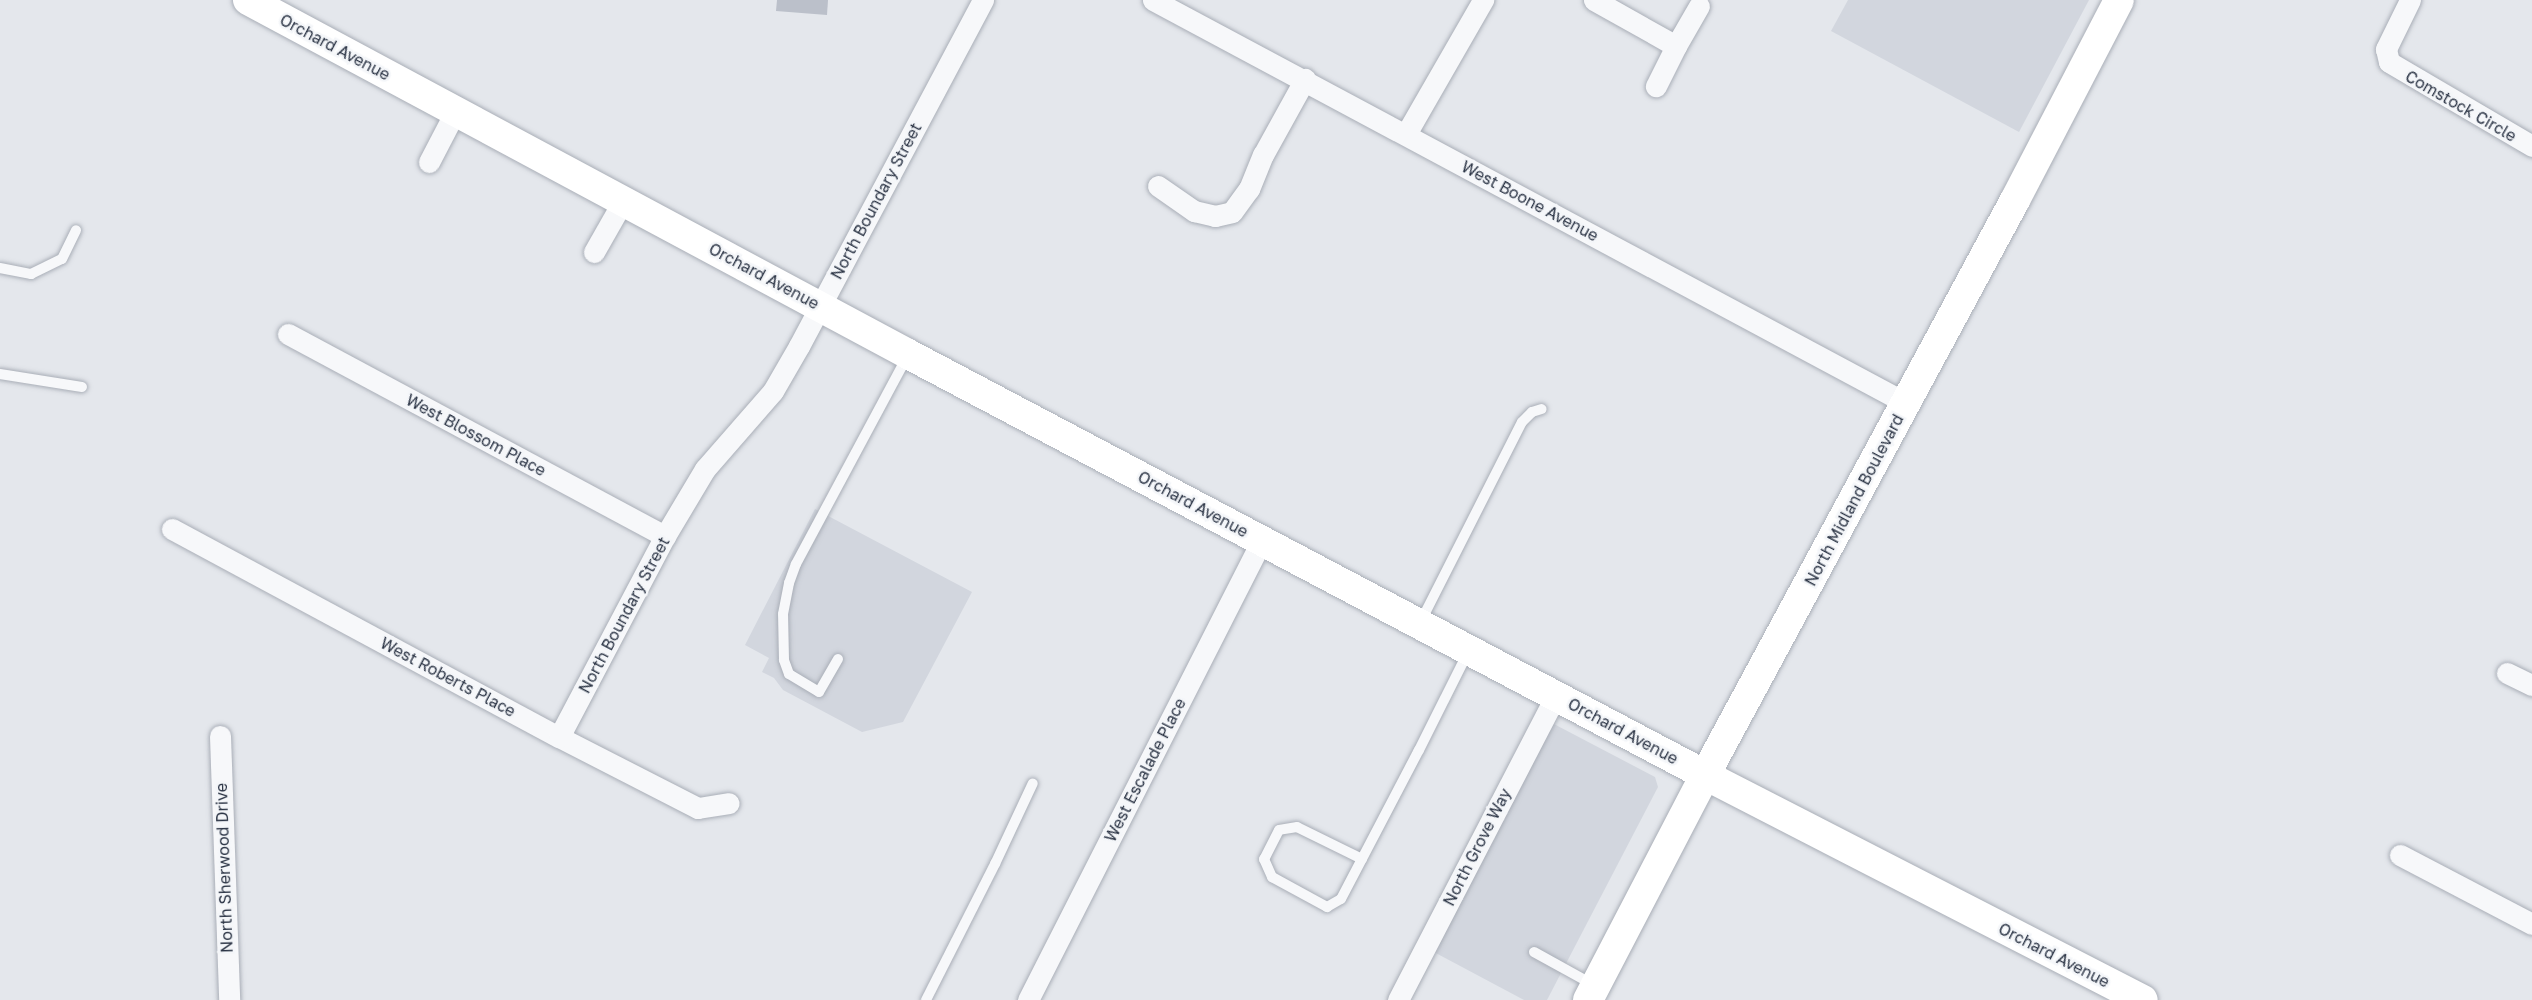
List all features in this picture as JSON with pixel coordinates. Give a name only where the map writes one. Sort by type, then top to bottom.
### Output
[{"type":"street","name":"Orchard Avenue","points":[[248,0],[908,354],[1705,775],[2142,1000]]},
{"type":"street","name":"North Boundary Street","points":[[560,737],[665,536],[705,469],[773,391],[983,0]]},
{"type":"street","name":"West Boone Avenue","points":[[1153,0],[1305,79],[1906,403]]},
{"type":"street","points":[[1406,134],[1483,0]]},
{"type":"street","points":[[1594,0],[1676,46]]},
{"type":"street","name":"North Midland Boulevard","points":[[1592,993],[1705,775],[1906,403],[2119,0]]},
{"type":"street","name":"Comstock Circle","points":[[2410,0],[2386,49],[2389,62],[2532,146]]},
{"type":"street","points":[[1656,86],[1699,6]]},
{"type":"street","points":[[1158,186],[1194,211],[1215,216],[1232,212],[1249,189],[1263,155],[1305,79]]},
{"type":"street","points":[[429,162],[455,112]]},
{"type":"street","points":[[594,252],[623,201]]},
{"type":"street","name":"West Blossom Place","points":[[288,334],[665,536]]},
{"type":"street","name":"West Roberts Place","points":[[172,529],[560,737],[699,808],[729,803]]},
{"type":"street","name":"West Escalade Place","points":[[1028,1000],[1262,540]]},
{"type":"street","points":[[2507,673],[2532,685]]},
{"type":"street","name":"North Grove Way","points":[[1398,1000],[1556,695]]},
{"type":"street","name":"North Sherwood Drive","points":[[220,736],[229,1000]]},
{"type":"street","points":[[2400,855],[2532,924]]},
{"type":"lane","points":[[0,268],[30,274],[62,259],[76,230]]},
{"type":"lane","points":[[838,659],[819,692],[789,674],[784,660],[783,614],[789,583],[796,564],[908,354]]},
{"type":"lane","points":[[0,374],[82,387]]},
{"type":"lane","points":[[1420,623],[1522,422],[1532,412],[1542,409]]},
{"type":"lane","points":[[1362,860],[1297,827],[1279,830],[1264,859],[1272,877],[1327,907],[1341,899],[1362,860],[1470,649]]},
{"type":"lane","points":[[926,1000],[1033,783]]},
{"type":"lane","points":[[1534,952],[1592,993]]},
{"type":"shaded area","points":[[1848,0],[2089,0],[2019,132],[1831,31]]},
{"type":"shaded area","points":[[815,509],[972,592],[903,722],[862,732],[783,690],[774,678],[762,672],[769,658],[745,645]]},
{"type":"shaded area","points":[[1552,723],[1655,777],[1658,787],[1547,1000],[1524,1000],[1432,951]]},
{"type":"building","points":[[777,0],[828,0],[827,15],[776,11]]}]
